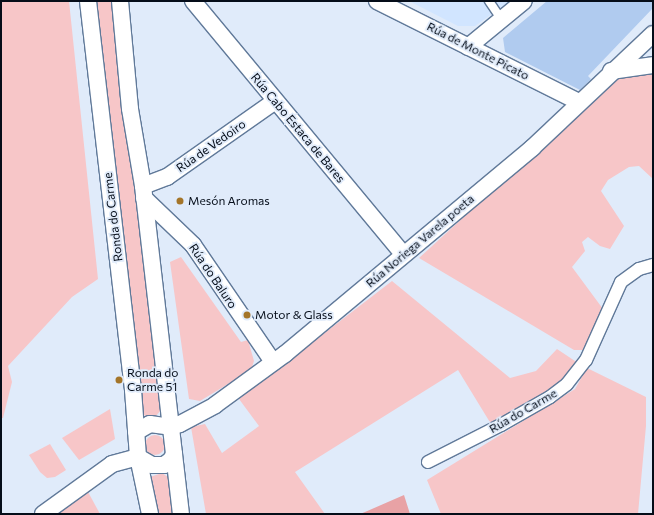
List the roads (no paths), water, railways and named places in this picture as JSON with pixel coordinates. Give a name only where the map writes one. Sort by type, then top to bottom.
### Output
[{"type":"street","name":"Ronda do Carme","points":[[88,1],[138,457],[150,514]]},
{"type":"street","points":[[120,1],[130,110],[143,192],[181,514]]},
{"type":"street","name":"Rúa Cabo Estaca de Bares","points":[[193,1],[404,254]]},
{"type":"street","name":"Rúa de Monte Picato","points":[[377,1],[579,102]]},
{"type":"street","points":[[468,47],[524,1]]},
{"type":"street","name":"Rúa Noriega Varela poeta","points":[[171,427],[214,405],[273,362],[532,148],[611,71],[653,34]]},
{"type":"street","points":[[611,71],[653,65]]},
{"type":"street","name":"Rúa de Vedoiro","points":[[143,192],[167,177],[275,101]]},
{"type":"street","name":"Rúa do Baluro","points":[[143,192],[193,245],[273,362]]},
{"type":"street","name":"Rúa do Carme","points":[[428,462],[501,426],[550,397],[567,384],[586,360],[621,282],[639,269],[653,265]]},
{"type":"street","points":[[136,432],[150,424],[171,427]]},
{"type":"street","points":[[43,514],[112,464],[138,457],[152,465],[164,465],[171,460],[174,454]]},
{"type":"lane","points":[[489,1],[501,19]]},
{"type":"place","name":"Mesón Aromas","points":[[180,201]]},
{"type":"place","name":"Motor & Glass","points":[[247,315]]},
{"type":"place","name":"Ronda do Carme 51","points":[[119,380]]}]
